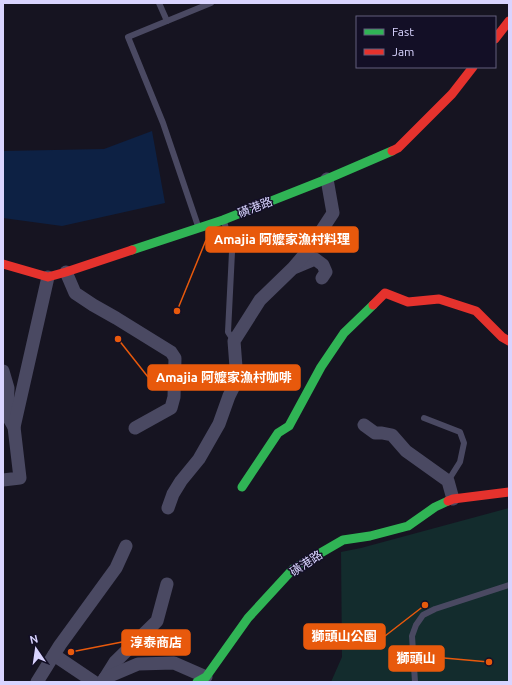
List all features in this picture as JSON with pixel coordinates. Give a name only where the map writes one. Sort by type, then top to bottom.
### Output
[{"type":"street","points":[[496,38],[509,21]]},
{"type":"street","name":"磺港路","points":[[48,277],[224,220],[327,179],[398,148],[452,94],[472,68]]},
{"type":"street","points":[[168,508],[173,494],[181,481],[199,460],[210,441],[219,424],[229,396],[237,380],[234,340],[260,300],[293,268],[310,248],[333,212],[327,179]]},
{"type":"street","points":[[293,268],[315,259],[323,265],[326,272],[322,278]]},
{"type":"street","points":[[3,264],[48,277],[14,427],[20,478],[3,480]]},
{"type":"street","points":[[66,272],[75,293],[93,306],[128,325],[171,352],[175,358],[174,397],[171,408],[135,428]]},
{"type":"street","points":[[242,488],[278,433],[289,426],[321,368],[344,333],[385,293],[408,302],[439,299],[476,311],[502,337],[509,341]]},
{"type":"street","points":[[3,371],[8,388],[7,415],[14,427]]},
{"type":"street","points":[[364,425],[374,433],[392,435],[406,451],[448,481],[453,499]]},
{"type":"street","name":"磺港路","points":[[205,680],[248,618],[293,569],[343,540],[370,536],[408,526],[435,507],[453,499],[509,492]]},
{"type":"street","points":[[37,682],[60,645],[116,568],[126,546]]},
{"type":"street","points":[[100,681],[115,662],[157,621],[167,584]]},
{"type":"street","points":[[54,655],[100,681]]},
{"type":"street","points":[[100,681],[138,664],[174,663],[205,680]]},
{"type":"lane","points":[[158,3],[167,21]]},
{"type":"lane","points":[[199,228],[163,123],[128,37],[211,3]]},
{"type":"lane","points":[[224,220],[232,252],[228,332],[234,340]]},
{"type":"lane","points":[[424,418],[460,432],[464,443],[460,462],[448,481]]},
{"type":"lane","points":[[415,682],[412,636],[416,625],[423,615],[435,609],[509,585]]},
{"type":"green space","points":[[509,508],[509,682],[331,682],[342,657],[341,552]]},
{"type":"water","points":[[152,131],[165,203],[62,226],[3,218],[3,151],[104,149]]},
{"type":"traffic: fast","points":[[132,250],[223,220],[327,179],[392,151]]},
{"type":"traffic: fast","points":[[242,487],[278,433],[289,426],[321,367],[344,333],[373,305]]},
{"type":"traffic: fast","points":[[197,682],[206,677],[248,618],[293,569],[343,540],[370,536],[408,526],[435,507],[448,501]]},
{"type":"traffic: jam","points":[[496,38],[509,21]]},
{"type":"traffic: jam","points":[[392,151],[398,148],[452,94],[472,68]]},
{"type":"traffic: jam","points":[[3,264],[48,277],[132,250]]},
{"type":"traffic: jam","points":[[373,305],[385,293],[408,302],[439,299],[476,311],[502,337],[509,341]]},
{"type":"traffic: jam","points":[[448,501],[453,499],[509,492]]},
{"type":"place","name":"Amajia 阿嬤家漁村料理","points":[[177,311]]},
{"type":"place","name":"Amajia 阿嬤家漁村咖啡","points":[[118,339]]},
{"type":"place","name":"獅頭山公園","points":[[425,605]]},
{"type":"place","name":"淳泰商店","points":[[71,652]]},
{"type":"place","name":"獅頭山","points":[[489,662]]}]
